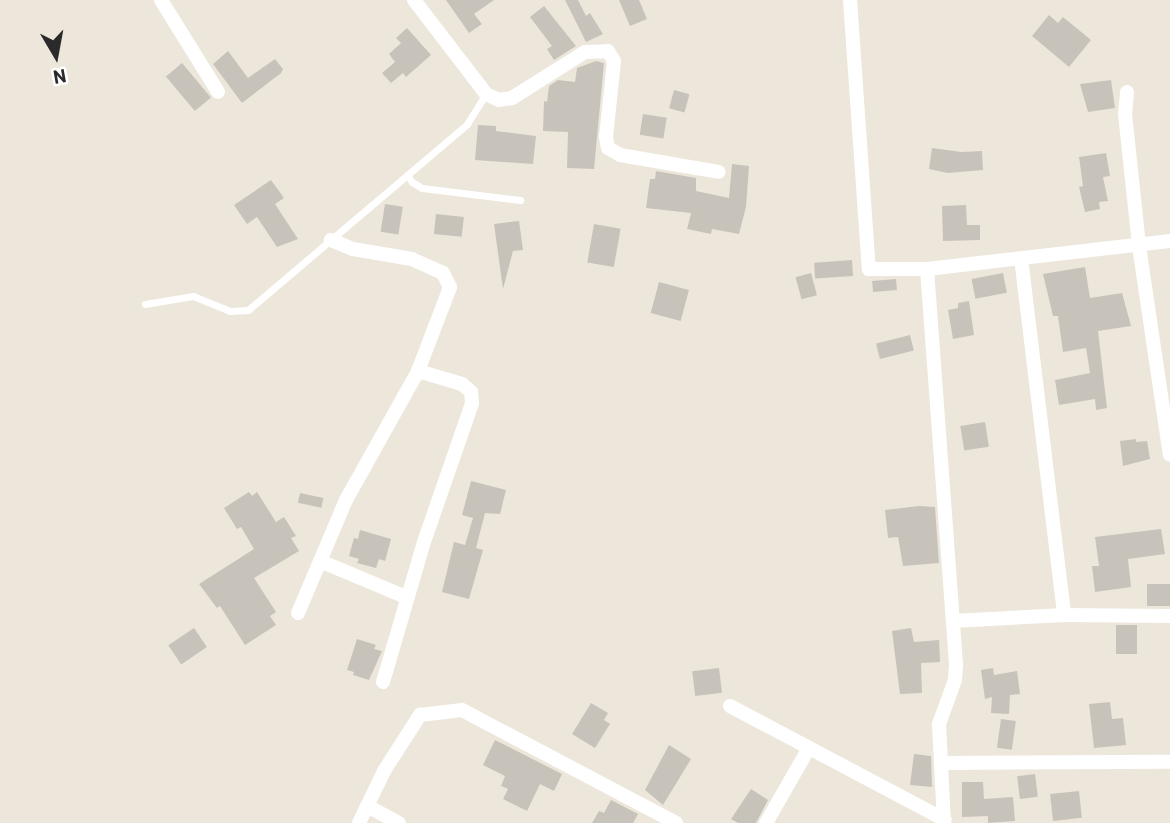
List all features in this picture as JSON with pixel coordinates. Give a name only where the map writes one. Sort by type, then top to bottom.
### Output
[{"type":"street","points":[[161,0],[218,92]]},
{"type":"street","points":[[414,0],[486,94],[499,100],[512,98],[585,52],[608,51],[614,61],[606,138],[608,148],[620,155],[719,172]]},
{"type":"street","points":[[850,0],[869,269],[927,269],[1170,241]]},
{"type":"street","points":[[1127,92],[1125,114],[1139,246],[1170,455]]},
{"type":"street","points":[[298,612],[346,500],[418,371],[450,287],[443,273],[412,259],[353,249],[331,240]]},
{"type":"street","points":[[1021,258],[1064,615]]},
{"type":"street","points":[[927,269],[955,680],[940,721],[945,821]]},
{"type":"street","points":[[383,682],[472,403],[471,392],[462,384],[418,371]]},
{"type":"street","points":[[320,561],[408,598]]},
{"type":"street","points":[[953,621],[1064,615],[1170,616]]},
{"type":"street","points":[[730,706],[945,821]]},
{"type":"street","points":[[359,823],[384,771],[421,715],[462,710],[676,823]]},
{"type":"street","points":[[766,823],[808,748]]},
{"type":"street","points":[[942,763],[1170,762]]},
{"type":"street","points":[[368,806],[399,823]]},
{"type":"lane","points":[[145,304],[193,296],[230,311],[248,310],[467,124],[486,94]]},
{"type":"lane","points":[[407,175],[422,188],[520,200]]},
{"type":"building","points":[[446,0],[494,0],[474,14],[482,24],[469,33]]},
{"type":"building","points":[[565,0],[578,0],[586,16],[590,13],[603,34],[586,42]]},
{"type":"building","points":[[619,0],[639,0],[647,19],[630,26]]},
{"type":"building","points":[[544,6],[576,46],[554,60],[547,49],[552,46],[530,17]]},
{"type":"building","points":[[1049,15],[1058,23],[1063,17],[1091,40],[1069,67],[1032,36]]},
{"type":"building","points":[[407,28],[431,55],[406,77],[403,73],[391,83],[382,73],[395,62],[389,54],[401,43],[396,38]]},
{"type":"building","points":[[228,51],[248,78],[275,59],[283,69],[242,103],[213,64]]},
{"type":"building","points":[[596,61],[604,63],[594,169],[567,168],[568,132],[543,131],[544,101],[547,102],[549,86],[558,80],[575,82],[577,68]]},
{"type":"building","points":[[182,63],[211,97],[195,111],[166,76]]},
{"type":"building","points":[[1111,80],[1115,108],[1088,112],[1080,84]]},
{"type":"building","points":[[674,90],[689,94],[685,112],[669,108]]},
{"type":"building","points":[[643,114],[667,118],[663,138],[640,135]]},
{"type":"building","points":[[478,125],[496,126],[496,131],[536,136],[533,164],[475,160]]},
{"type":"building","points":[[932,148],[961,152],[982,151],[983,170],[948,173],[929,169]]},
{"type":"building","points":[[1106,153],[1110,176],[1103,177],[1108,201],[1099,202],[1100,209],[1085,212],[1079,187],[1083,186],[1079,157]]},
{"type":"building","points":[[732,164],[749,166],[746,207],[739,234],[712,229],[711,234],[687,229],[691,213],[646,208],[650,179],[655,179],[656,171],[696,178],[696,191],[729,198]]},
{"type":"building","points":[[271,180],[284,198],[275,204],[298,239],[277,247],[257,217],[247,224],[234,205]]},
{"type":"building","points":[[385,204],[403,207],[398,234],[381,232]]},
{"type":"building","points":[[966,205],[967,225],[980,225],[980,240],[943,241],[942,206]]},
{"type":"building","points":[[436,214],[464,217],[462,237],[434,234]]},
{"type":"building","points":[[519,221],[523,250],[513,251],[503,289],[494,224]]},
{"type":"building","points":[[594,224],[621,229],[614,267],[587,262]]},
{"type":"building","points":[[852,260],[853,276],[815,279],[814,263]]},
{"type":"building","points":[[1085,267],[1090,298],[1122,293],[1131,326],[1098,331],[1107,408],[1096,410],[1095,399],[1059,405],[1055,380],[1090,373],[1086,348],[1063,352],[1058,316],[1053,316],[1043,274]]},
{"type":"building","points":[[811,273],[817,295],[801,299],[796,277]]},
{"type":"building","points":[[1003,273],[1007,293],[975,299],[972,279]]},
{"type":"building","points":[[896,279],[897,290],[873,292],[872,281]]},
{"type":"building","points":[[659,282],[689,290],[681,321],[651,313]]},
{"type":"building","points":[[969,301],[974,335],[953,339],[948,310],[958,308],[958,303]]},
{"type":"building","points":[[910,335],[914,351],[880,359],[876,343]]},
{"type":"building","points":[[985,422],[989,447],[964,451],[960,426]]},
{"type":"building","points":[[1136,439],[1136,442],[1147,441],[1150,459],[1123,466],[1120,441]]},
{"type":"building","points":[[471,481],[506,490],[500,514],[485,513],[476,548],[483,550],[469,599],[442,592],[454,542],[465,545],[473,518],[462,515]]},
{"type":"building","points":[[249,492],[252,496],[257,492],[276,522],[284,517],[296,536],[291,538],[299,551],[254,578],[276,612],[270,616],[276,625],[245,645],[220,606],[217,608],[199,584],[254,549],[241,527],[237,529],[224,508]]},
{"type":"building","points":[[300,493],[323,498],[321,508],[298,503]]},
{"type":"building","points":[[935,507],[939,563],[903,566],[898,537],[888,538],[885,510]]},
{"type":"building","points":[[1161,529],[1165,554],[1128,559],[1131,587],[1095,592],[1092,566],[1099,566],[1095,537]]},
{"type":"building","points":[[360,530],[391,539],[385,561],[379,559],[376,568],[357,563],[359,559],[349,556],[354,538],[358,539]]},
{"type":"building","points":[[1147,584],[1170,584],[1170,606],[1147,606]]},
{"type":"building","points":[[1116,625],[1137,625],[1137,654],[1116,654]]},
{"type":"building","points":[[194,628],[207,647],[181,664],[168,645]]},
{"type":"building","points":[[911,628],[914,642],[939,640],[940,662],[921,663],[922,693],[900,694],[892,631]]},
{"type":"building","points":[[357,639],[376,645],[374,649],[382,651],[369,680],[347,670]]},
{"type":"building","points":[[719,668],[722,693],[695,696],[692,671]]},
{"type":"building","points":[[993,668],[994,675],[1017,671],[1020,694],[1010,695],[1009,714],[991,713],[992,697],[985,699],[981,670]]},
{"type":"building","points":[[1110,702],[1112,719],[1123,718],[1126,745],[1094,748],[1089,704]]},
{"type":"building","points":[[591,703],[608,713],[604,720],[610,724],[595,748],[572,734]]},
{"type":"building","points":[[1001,719],[1016,721],[1012,750],[997,748]]},
{"type":"building","points":[[495,740],[562,774],[554,791],[540,784],[527,811],[503,799],[508,789],[501,786],[505,776],[483,765]]},
{"type":"building","points":[[669,745],[691,759],[663,805],[645,790]]},
{"type":"building","points":[[914,754],[931,756],[932,787],[910,785]]},
{"type":"building","points":[[1035,774],[1038,797],[1020,799],[1017,776]]},
{"type":"building","points":[[962,782],[983,782],[984,799],[1013,797],[1015,821],[988,823],[988,816],[962,817]]},
{"type":"building","points":[[751,789],[768,800],[756,823],[738,823],[731,819]]},
{"type":"building","points":[[1079,791],[1082,818],[1053,821],[1050,794]]},
{"type":"building","points":[[611,800],[638,814],[633,823],[592,823],[599,811],[604,813]]}]
